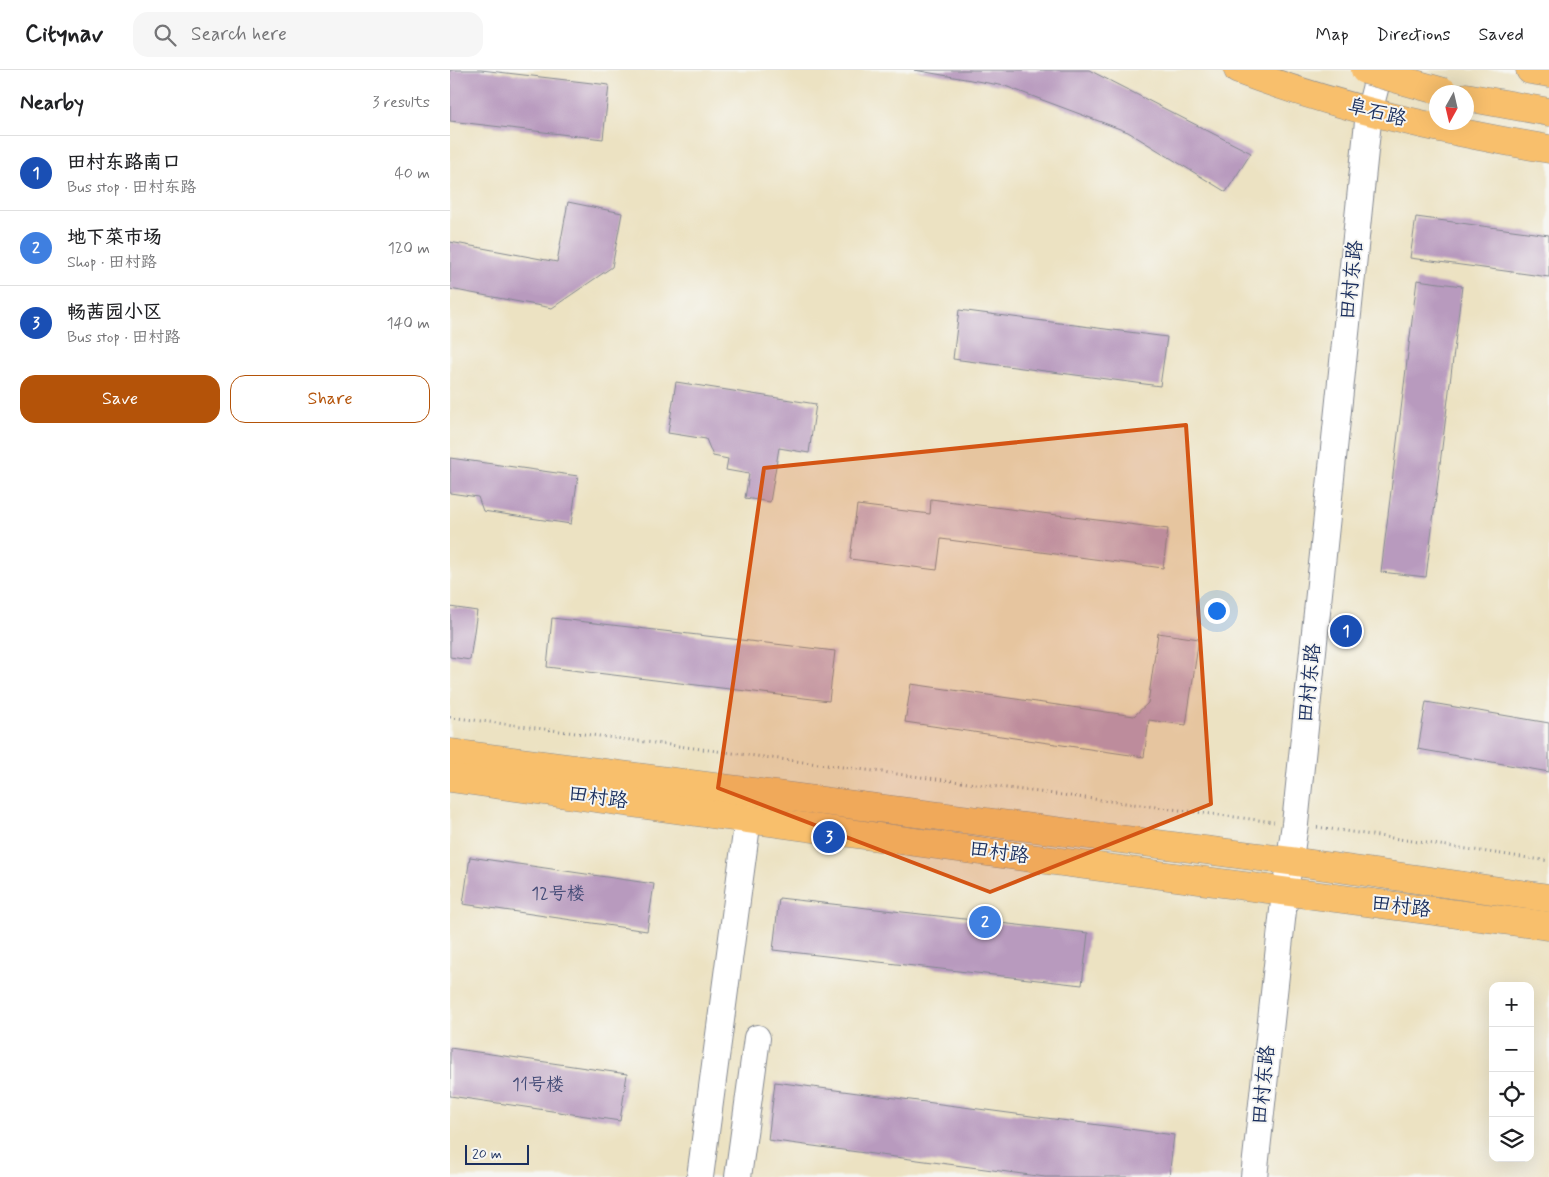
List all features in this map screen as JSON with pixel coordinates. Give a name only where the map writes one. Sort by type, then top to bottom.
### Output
[{"type":"main road","name":"阜石路","points":[[1238,70],[1369,112],[1495,140],[1549,149]]},
{"type":"main road","name":"阜石路","points":[[1365,70],[1429,88]]},
{"type":"main road","points":[[1530,70],[1549,74]]},
{"type":"main road","points":[[1474,98],[1549,112]]},
{"type":"main road","name":"田村路","points":[[450,753],[1290,861],[1549,898]]},
{"type":"main road","name":"田村路","points":[[450,778],[1284,892],[1549,926]]},
{"type":"street","name":"田村东路","points":[[1254,1177],[1284,892],[1295,824],[1369,112],[1380,70]]},
{"type":"street","points":[[700,1177],[748,818]]},
{"type":"street","points":[[738,1177],[757,1038]]},
{"type":"path","points":[[450,717],[1295,824],[1549,861]]},
{"type":"highlighted area","points":[[1186,425],[1211,804],[990,892],[718,788],[764,468]]},
{"type":"building","points":[[450,70],[481,70],[609,85],[603,139],[450,121]]},
{"type":"building","points":[[914,70],[1089,70],[1251,153],[1226,192],[1128,132],[1005,86]]},
{"type":"building","points":[[568,202],[622,213],[612,267],[552,308],[450,289],[450,242],[557,262]]},
{"type":"building","points":[[1416,217],[1549,235],[1549,277],[1410,258]]},
{"type":"building","points":[[1417,280],[1462,286],[1426,577],[1381,572]]},
{"type":"building","points":[[959,310],[1167,337],[1160,386],[953,359]]},
{"type":"building","points":[[676,382],[816,404],[809,453],[779,448],[770,502],[745,498],[749,474],[726,470],[728,459],[713,456],[706,439],[668,433]]},
{"type":"building","points":[[450,458],[578,476],[571,524],[483,511],[478,497],[450,493]]},
{"type":"building","points":[[931,499],[1168,529],[1163,568],[941,539],[937,570],[850,559],[857,505],[930,514]]},
{"type":"building","points":[[450,607],[477,611],[470,660],[450,657]]},
{"type":"building","points":[[552,618],[835,651],[829,701],[547,667]]},
{"type":"building","points":[[1158,633],[1199,639],[1186,725],[1149,720],[1144,757],[905,722],[911,684],[1134,716],[1148,703]]},
{"type":"building","points":[[1426,702],[1549,723],[1549,772],[1418,749]]},
{"type":"building","points":[[470,857],[654,884],[647,931],[463,904]]},
{"type":"building","points":[[779,898],[1088,933],[1082,985],[773,950]]},
{"type":"building","points":[[450,1048],[627,1074],[620,1121],[450,1096]]},
{"type":"building","points":[[775,1082],[1174,1135],[1169,1177],[1045,1177],[768,1140]]},
{"type":"place","name":"田村东路南口","points":[[1346,631]]},
{"type":"place","name":"畅茜园小区","points":[[829,837]]},
{"type":"place","name":"地下菜市场","points":[[985,922]]}]
